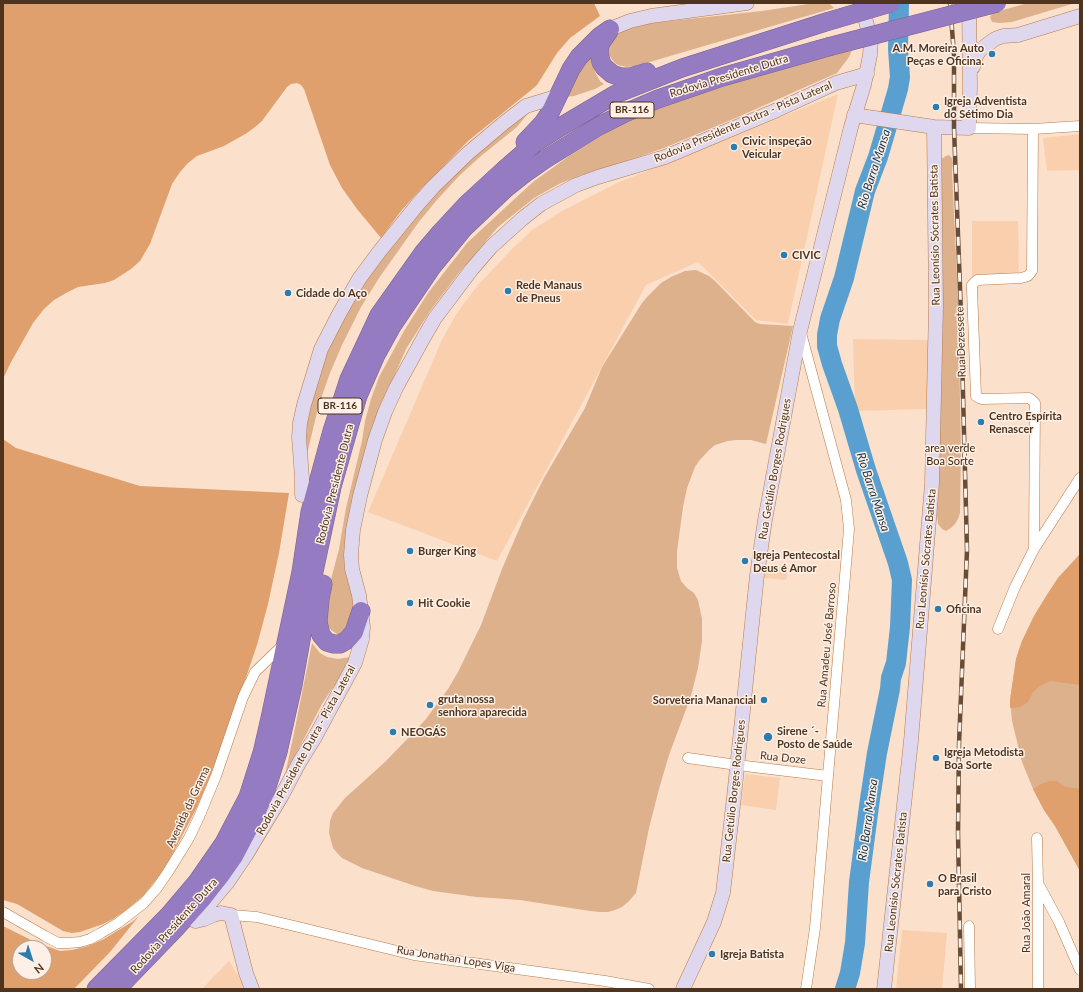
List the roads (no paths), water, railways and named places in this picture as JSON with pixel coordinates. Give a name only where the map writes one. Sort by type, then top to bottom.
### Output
[{"type":"highway","name":"Rodovia Presidente Dutra","points":[[96,989],[169,915],[197,882],[224,843],[248,797],[262,753],[270,718],[301,572],[310,512],[332,431],[349,379],[379,315],[431,243],[467,204],[535,143],[616,94],[682,68],[891,3]]},
{"type":"highway","name":"Rodovia Presidente Dutra","points":[[116,989],[176,928],[202,899],[234,856],[256,816],[278,752],[293,685],[309,595],[332,487],[358,396],[376,355],[392,326],[432,267],[464,228],[505,189],[544,160],[599,126],[658,99],[722,77],[828,47],[997,3]]},
{"type":"highway","points":[[610,29],[600,44],[599,52],[601,62],[612,74],[621,77],[630,77],[802,22],[826,22]]},
{"type":"highway","name":"BR-116","points":[[396,290],[425,239],[462,198],[531,136],[543,123],[559,96],[571,69],[579,57],[600,36],[610,29]]},
{"type":"highway","name":"BR-116","points":[[361,611],[354,632],[351,637],[344,642],[340,644],[327,642],[321,635],[318,622],[320,599],[332,533],[346,466],[368,394],[389,348],[416,306],[446,264],[524,174]]},
{"type":"highway","points":[[301,572],[296,549],[303,503],[302,495]]},
{"type":"highway","points":[[135,970],[160,954],[183,934],[195,921]]},
{"type":"main road","points":[[610,29],[630,21],[651,16],[747,3]]},
{"type":"main road","name":"Rua Getúlio Borges Rodrigues","points":[[683,989],[714,922],[722,893],[757,575],[765,520],[800,331],[854,115],[867,74],[870,55],[871,40],[861,3]]},
{"type":"main road","points":[[854,115],[934,127],[969,128],[969,3]]},
{"type":"main road","points":[[970,18],[974,28],[980,34],[989,37],[1018,35],[1080,16]]},
{"type":"main road","points":[[970,85],[972,68],[978,53],[990,42],[1004,36]]},
{"type":"main road","name":"Rodovia Presidente Dutra - Pista Lateral","points":[[195,921],[227,883],[246,855],[315,738],[355,663],[362,639],[363,628],[359,595],[352,569],[351,555],[353,530],[360,496],[375,440],[385,412],[396,388],[427,331],[462,283],[491,247],[533,209],[576,185],[665,157],[777,110],[836,82],[867,74]]},
{"type":"main road","points":[[302,495],[299,437],[304,405],[321,349],[359,280],[379,252],[418,204],[467,154],[526,106],[559,96]]},
{"type":"main road","name":"Rua Leonísio Sócrates Batista","points":[[884,989],[911,741],[932,483],[936,306],[934,127]]},
{"type":"main road","name":"Rua Jonathan Lopes Viga","points":[[195,921],[221,913],[231,915]]},
{"type":"main road","points":[[231,915],[246,973],[252,989]]},
{"type":"street","points":[[969,128],[1033,129],[1080,126]]},
{"type":"street","name":"Rua Dezessete","points":[[1033,129],[1032,271],[1028,276],[1021,278],[977,280],[973,283],[972,289],[976,396],[982,399],[1029,398],[1035,403],[1034,549]]},
{"type":"street","name":"Rua Amadeu José Barroso","points":[[800,331],[846,500],[849,529],[815,928],[806,989]]},
{"type":"street","points":[[998,629],[1015,587],[1034,549],[1080,478]]},
{"type":"street","points":[[1034,516],[1052,521]]},
{"type":"street","name":"Avenida da Grama","points":[[3,912],[58,943],[68,943],[90,939],[122,920],[144,903],[157,888],[189,838],[216,776],[243,696],[255,672],[286,642]]},
{"type":"street","name":"Rua Doze","points":[[688,758],[828,776]]},
{"type":"street","name":"Rua João Amaral","points":[[1037,838],[1038,989]]},
{"type":"street","points":[[1038,884],[1059,922],[1080,970]]},
{"type":"street","name":"Rua Jonathan Lopes Viga","points":[[231,915],[257,916],[414,955],[605,981],[649,989]]},
{"type":"street","points":[[968,926],[970,989]]},
{"type":"waterway","name":"Rio Barra Mansa","points":[[845,989],[850,973],[855,943],[859,882],[877,753],[891,678],[896,663],[900,627],[902,580],[898,563],[832,364],[827,346],[827,335],[830,319],[844,278],[865,191],[878,157],[898,89],[900,77],[898,49],[899,3]]},
{"type":"railway","points":[[950,3],[954,55],[954,128],[961,315],[967,550],[959,744],[958,833],[961,989]]},
{"type":"place","name":"A.M. Moreira Auto Peças e Oficina.","points":[[992,54]]},
{"type":"place","name":"Igreja Adventista do Sétimo Dia","points":[[936,107]]},
{"type":"place","name":"Civic inspeção Veicular","points":[[734,147]]},
{"type":"place","name":"CIVIC","points":[[784,255]]},
{"type":"place","name":"Rede Manaus de Pneus","points":[[508,291]]},
{"type":"place","name":"Cidade do Aço","points":[[288,293]]},
{"type":"place","name":"Centro Espírita Renascer","points":[[981,422]]},
{"type":"place","name":"Burger King","points":[[410,551]]},
{"type":"place","name":"Igreja Pentecostal Deus é Amor","points":[[745,561]]},
{"type":"place","name":"Hit Cookie","points":[[410,603]]},
{"type":"place","name":"Oficina","points":[[938,609]]},
{"type":"place","name":"Sorveteria Manancial","points":[[764,700]]},
{"type":"place","name":"gruta nossa senhora aparecida","points":[[430,705]]},
{"type":"place","name":"NEOGÁS","points":[[393,732]]},
{"type":"place","name":"Sirene ´- Posto de Saúde","points":[[768,737]]},
{"type":"place","name":"Igreja Metodista Boa Sorte","points":[[936,758]]},
{"type":"place","name":"O Brasil para Cristo","points":[[930,884]]},
{"type":"place","name":"Igreja Batista","points":[[712,954]]},
{"type":"park label","name":"area verde Boa Sorte","points":[[950,454]]}]
